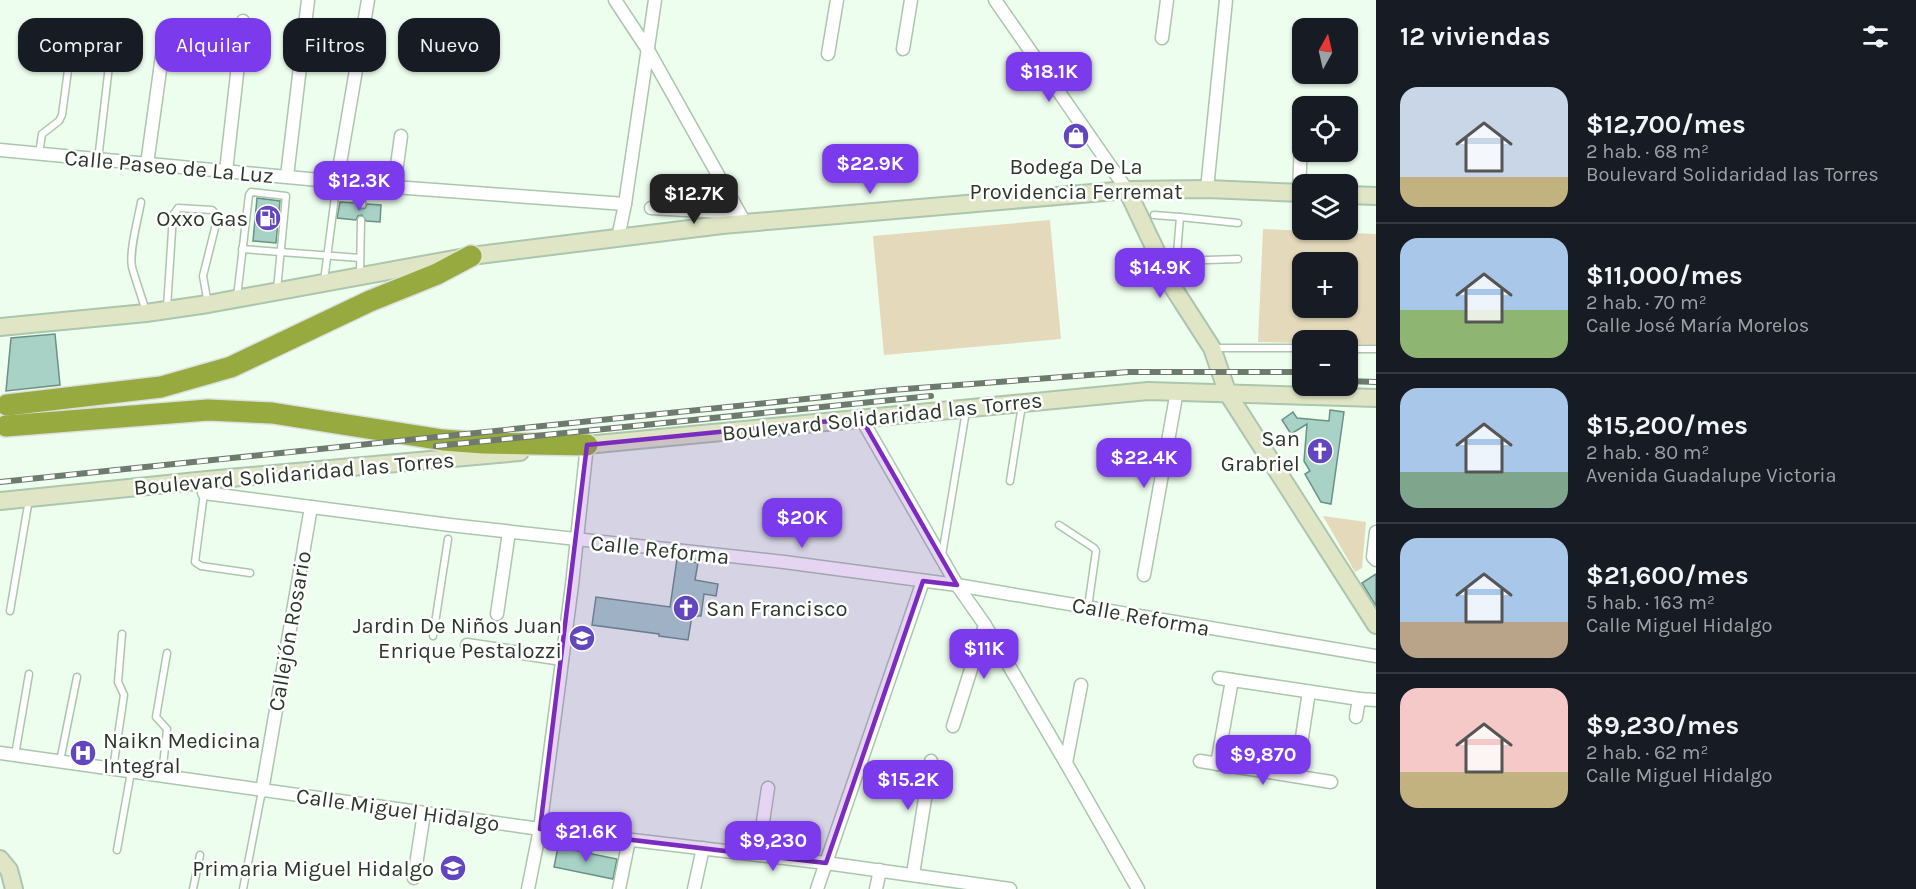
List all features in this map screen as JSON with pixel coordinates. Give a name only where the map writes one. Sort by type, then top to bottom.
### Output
[{"type":"highway","points":[[7,405],[161,387],[231,367],[370,301],[437,274],[471,256]]},
{"type":"highway","name":"Boulevard Solidaridad las Torres","points":[[6,426],[208,410],[272,413],[443,440],[587,445]]},
{"type":"main road","points":[[0,327],[146,313],[208,304],[471,256],[618,238],[742,218],[1127,190],[1207,189],[1292,193]]},
{"type":"main road","points":[[1127,190],[1174,289],[1212,348],[1228,394],[1376,625]]},
{"type":"main road","points":[[1358,195],[1376,196]]},
{"type":"main road","name":"Boulevard Solidaridad las Torres","points":[[0,501],[205,486],[587,445],[1148,391],[1376,398]]},
{"type":"main road","points":[[0,859],[9,870],[13,889]]},
{"type":"main road","points":[[0,883],[13,889]]},
{"type":"street","points":[[287,176],[308,0]]},
{"type":"street","points":[[337,181],[368,0]]},
{"type":"street","points":[[615,0],[648,50],[742,218]]},
{"type":"street","points":[[618,238],[655,0]]},
{"type":"street","points":[[828,54],[837,0]]},
{"type":"street","points":[[903,49],[911,0]]},
{"type":"street","points":[[995,0],[1127,190]]},
{"type":"street","points":[[1162,39],[1167,0]]},
{"type":"street","points":[[1207,189],[1226,0]]},
{"type":"street","points":[[147,164],[160,72]]},
{"type":"street","points":[[226,171],[237,72]]},
{"type":"street","points":[[394,187],[401,136]]},
{"type":"street","name":"Calle Paseo de La Luz","points":[[0,150],[394,187],[625,204]]},
{"type":"street","points":[[651,208],[742,218]]},
{"type":"street","points":[[1144,575],[1177,391]]},
{"type":"street","points":[[861,418],[957,585],[985,625],[1138,889]]},
{"type":"street","points":[[528,889],[540,829],[587,445]]},
{"type":"street","name":"Calle Reforma","points":[[205,486],[310,507],[577,541],[784,562],[957,585],[1376,656]]},
{"type":"street","name":"Callejón Rosario","points":[[262,790],[310,507]]},
{"type":"street","points":[[448,539],[450,525]]},
{"type":"street","points":[[497,614],[509,532]]},
{"type":"street","points":[[1375,554],[1376,532]]},
{"type":"street","points":[[817,889],[923,581]]},
{"type":"street","points":[[953,726],[985,625]]},
{"type":"street","points":[[467,645],[562,659]]},
{"type":"street","points":[[1217,764],[1225,679],[1376,700]]},
{"type":"street","points":[[1066,763],[1081,685]]},
{"type":"street","points":[[1296,777],[1309,692]]},
{"type":"street","points":[[1356,717],[1359,699]]},
{"type":"street","name":"Calle Miguel Hidalgo","points":[[0,753],[540,829],[913,874],[935,883],[1010,889]]},
{"type":"street","points":[[913,874],[931,761]]},
{"type":"street","points":[[1200,761],[1331,782]]},
{"type":"street","points":[[758,855],[768,788]]},
{"type":"street","points":[[414,878],[424,813]]},
{"type":"street","points":[[619,889],[629,840]]},
{"type":"street","points":[[694,889],[703,848]]},
{"type":"street","points":[[876,889],[880,870]]},
{"type":"lane","points":[[39,154],[42,134],[59,121],[62,115],[68,72]]},
{"type":"lane","points":[[98,160],[108,72]]},
{"type":"lane","points":[[324,282],[337,181]]},
{"type":"lane","points":[[362,184],[362,204]]},
{"type":"lane","points":[[237,298],[249,193],[286,196],[277,290]]},
{"type":"lane","points":[[141,202],[132,266],[146,313]]},
{"type":"lane","points":[[167,310],[173,215],[178,208],[212,210],[218,216],[204,276],[208,304]]},
{"type":"lane","points":[[1154,215],[1238,223]]},
{"type":"lane","points":[[1174,289],[1180,217]]},
{"type":"lane","points":[[360,276],[361,220]]},
{"type":"lane","points":[[242,249],[360,258]]},
{"type":"lane","points":[[1176,261],[1238,260]]},
{"type":"lane","points":[[1212,348],[1292,348]]},
{"type":"lane","points":[[1358,349],[1376,349]]},
{"type":"lane","points":[[1010,482],[1022,403]]},
{"type":"lane","points":[[942,558],[967,408]]},
{"type":"lane","points":[[205,486],[195,562],[201,566],[250,573]]},
{"type":"lane","points":[[10,611],[29,498]]},
{"type":"lane","points":[[1059,525],[1096,551],[1088,607]]},
{"type":"lane","points":[[433,636],[448,539]]},
{"type":"lane","points":[[113,769],[124,695],[118,682],[122,634]]},
{"type":"lane","points":[[162,776],[167,729],[156,717],[167,653]]},
{"type":"lane","points":[[15,755],[29,674]]},
{"type":"lane","points":[[60,761],[77,677]]},
{"type":"lane","points":[[117,850],[131,771]]},
{"type":"lane","points":[[243,889],[262,790]]},
{"type":"lane","points":[[194,889],[200,855]]},
{"type":"highlighted area","points":[[861,418],[957,585],[923,581],[826,863],[540,829],[587,445]]},
{"type":"shaded area","points":[[1050,220],[1061,339],[884,355],[873,236]]},
{"type":"shaded area","points":[[1263,229],[1292,230],[1292,240],[1358,240],[1358,233],[1376,234],[1376,345],[1358,344],[1358,330],[1292,330],[1292,343],[1258,342]]},
{"type":"shaded area","points":[[1323,516],[1366,522],[1362,568],[1355,572]]},
{"type":"building","name":"Oxxo Gas","points":[[257,198],[280,201],[276,243],[253,241]]},
{"type":"building","points":[[340,202],[357,203],[361,209],[367,204],[381,205],[380,222],[366,221],[362,215],[356,220],[337,218]]},
{"type":"building","points":[[55,334],[60,385],[6,391],[11,338]]},
{"type":"building","points":[[1330,410],[1344,412],[1331,504],[1321,502],[1305,474],[1310,471],[1304,461],[1307,424],[1291,434],[1282,420],[1293,412],[1297,418],[1329,421]]},
{"type":"building","points":[[677,559],[698,563],[695,580],[718,584],[716,596],[704,594],[701,616],[692,616],[688,640],[592,625],[596,597],[670,607]]},
{"type":"building","points":[[1376,574],[1376,606],[1362,583]]},
{"type":"building","points":[[558,847],[617,859],[613,879],[554,867]]},
{"type":"railway","points":[[0,482],[892,390],[1129,372],[1292,372]]},
{"type":"railway","points":[[1358,381],[1376,382]]},
{"type":"railway","points":[[436,446],[931,396]]},
{"type":"place","name":"Bodega De La Providencia Ferremat","points":[[1076,136]]},
{"type":"place","name":"Oxxo Gas","points":[[268,218]]},
{"type":"place","name":"San Grabriel","points":[[1320,451]]},
{"type":"place","name":"San Francisco","points":[[686,608]]},
{"type":"place","name":"Jardin De Niños Juan Enrique Pestalozzi","points":[[582,638]]},
{"type":"place","name":"Naikn Medicina Integral","points":[[83,753]]},
{"type":"place","name":"Primaria Miguel Hidalgo","points":[[453,868]]}]
